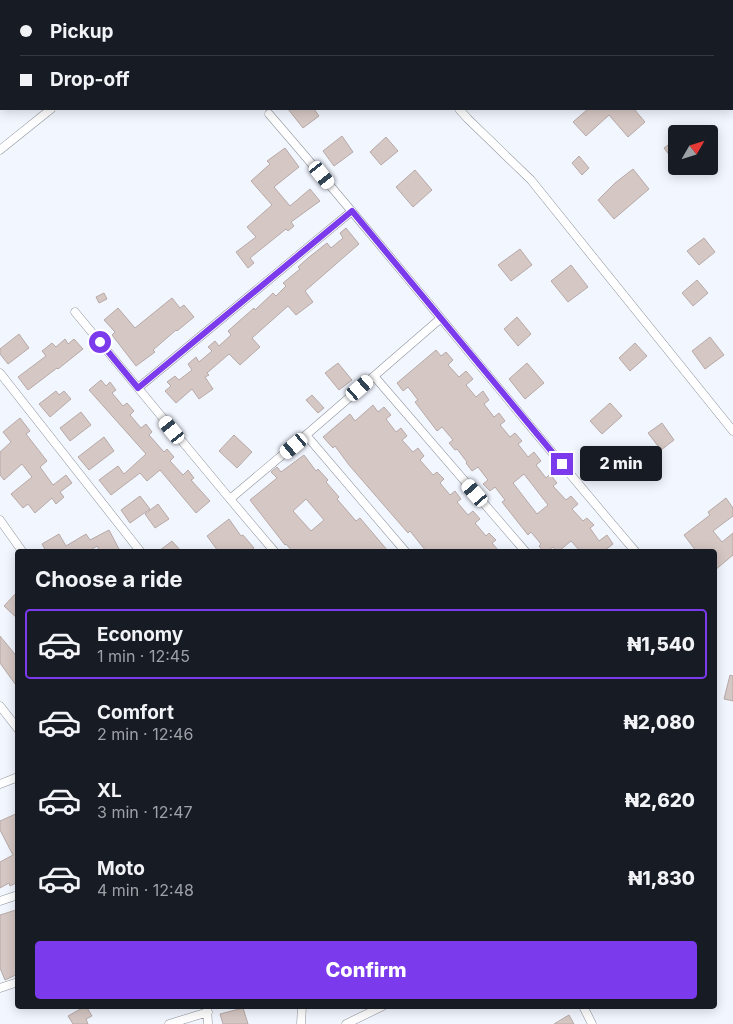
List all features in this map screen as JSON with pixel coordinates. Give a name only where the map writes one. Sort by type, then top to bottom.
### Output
[{"type":"street","points":[[0,150],[50,110]]},
{"type":"street","points":[[460,110],[531,180],[733,431]]},
{"type":"street","points":[[269,114],[634,549]]},
{"type":"street","points":[[138,388],[352,211]]},
{"type":"street","points":[[75,312],[272,549]]},
{"type":"street","points":[[230,499],[440,319]]},
{"type":"street","points":[[0,372],[138,549]]},
{"type":"street","points":[[374,376],[523,549]]},
{"type":"street","points":[[306,435],[403,549]]},
{"type":"street","points":[[0,520],[21,549]]},
{"type":"street","points":[[0,706],[15,725]]},
{"type":"street","points":[[0,784],[15,778]]},
{"type":"street","points":[[0,901],[15,896]]},
{"type":"street","points":[[0,988],[15,983]]},
{"type":"street","points":[[169,1024],[208,1009],[208,1024]]},
{"type":"street","points":[[301,1024],[302,1009]]},
{"type":"street","points":[[346,1024],[377,1009]]},
{"type":"street","points":[[584,1009],[592,1024]]},
{"type":"building","points":[[289,110],[315,110],[319,116],[303,128]]},
{"type":"building","points":[[587,110],[635,110],[645,122],[628,137],[609,115],[586,136],[573,122]]},
{"type":"building","points":[[342,136],[353,152],[334,166],[323,151]]},
{"type":"building","points":[[386,137],[398,151],[381,165],[370,152]]},
{"type":"building","points":[[668,145],[668,153],[664,148]]},
{"type":"building","points":[[285,148],[299,167],[274,187],[290,206],[310,189],[320,201],[291,222],[294,226],[288,231],[286,229],[250,258],[254,263],[248,268],[236,252],[256,237],[247,227],[272,205],[251,181],[270,164],[267,161]]},
{"type":"building","points":[[579,156],[589,168],[582,175],[572,163]]},
{"type":"building","points":[[633,169],[649,189],[614,219],[598,200]]},
{"type":"building","points":[[415,170],[432,190],[413,207],[396,187]]},
{"type":"building","points":[[346,228],[359,244],[305,291],[313,302],[296,315],[288,306],[252,338],[260,347],[240,365],[229,354],[207,373],[209,375],[205,377],[213,389],[199,399],[192,389],[176,403],[165,391],[171,386],[167,382],[175,376],[179,380],[192,370],[188,364],[196,357],[199,362],[212,351],[208,347],[215,341],[219,346],[231,335],[228,331],[254,308],[255,310],[273,293],[276,296],[286,286],[283,283],[300,269],[298,267],[308,258],[327,243],[331,248],[343,238],[340,233]]},
{"type":"building","points":[[704,238],[715,252],[699,265],[687,251]]},
{"type":"building","points":[[520,249],[532,265],[511,281],[498,265]]},
{"type":"building","points":[[571,265],[588,287],[568,302],[551,281]]},
{"type":"building","points":[[697,280],[708,293],[693,306],[682,293]]},
{"type":"building","points":[[104,293],[107,299],[99,303],[96,297]]},
{"type":"building","points":[[172,298],[180,308],[184,305],[194,317],[176,330],[153,350],[155,352],[136,366],[112,335],[115,332],[104,320],[118,308],[135,328]]},
{"type":"building","points":[[517,317],[531,334],[518,346],[504,329]]},
{"type":"building","points":[[19,334],[29,348],[8,364],[0,354],[0,349]]},
{"type":"building","points":[[710,337],[724,355],[705,369],[692,351]]},
{"type":"building","points":[[65,339],[68,344],[74,339],[83,349],[28,390],[18,377],[46,356],[42,351],[52,343],[56,347]]},
{"type":"building","points":[[635,343],[647,356],[630,371],[619,358]]},
{"type":"building","points":[[436,350],[441,356],[446,352],[453,360],[448,365],[459,377],[466,371],[473,379],[466,385],[476,397],[483,391],[489,400],[484,404],[494,417],[499,413],[505,421],[500,425],[510,437],[515,433],[522,441],[518,444],[528,457],[534,452],[541,461],[536,465],[546,478],[550,474],[557,483],[553,486],[566,500],[571,496],[578,504],[572,509],[583,521],[587,518],[594,525],[590,528],[599,541],[607,535],[613,544],[607,549],[578,549],[571,541],[561,549],[554,549],[553,547],[550,549],[541,549],[539,546],[541,544],[531,532],[528,535],[502,502],[505,500],[495,487],[490,491],[483,484],[488,480],[478,467],[472,471],[457,449],[455,450],[449,443],[453,440],[442,427],[437,431],[415,402],[418,400],[408,387],[403,391],[397,383]],"holes":[[[524,474],[548,505],[537,514],[513,483]]]},
{"type":"building","points":[[338,363],[352,380],[339,390],[325,373]]},
{"type":"building","points":[[527,363],[544,383],[525,399],[509,379]]},
{"type":"building","points":[[101,380],[106,386],[110,382],[116,390],[112,393],[123,406],[127,403],[134,411],[130,415],[141,428],[146,424],[152,432],[149,435],[164,452],[167,449],[174,457],[170,461],[183,475],[188,470],[194,478],[191,480],[210,501],[196,513],[160,470],[147,481],[140,473],[111,495],[99,480],[118,466],[124,474],[146,454],[89,390]]},
{"type":"building","points":[[56,391],[59,395],[64,391],[71,399],[50,417],[39,404]]},
{"type":"building","points":[[312,395],[324,408],[318,413],[306,400]]},
{"type":"building","points":[[610,403],[622,416],[602,434],[590,421]]},
{"type":"building","points":[[373,405],[378,412],[384,407],[391,415],[386,419],[396,432],[401,428],[407,436],[402,440],[413,452],[418,448],[424,456],[420,460],[433,475],[437,472],[444,479],[440,483],[450,495],[455,491],[461,499],[457,502],[468,515],[473,511],[480,519],[475,523],[486,536],[489,533],[496,540],[492,543],[497,549],[424,549],[410,531],[408,533],[335,446],[333,448],[323,437],[350,414],[355,421]]},
{"type":"building","points":[[81,412],[91,425],[70,441],[60,428]]},
{"type":"building","points":[[20,418],[30,431],[26,434],[47,461],[40,467],[53,485],[66,475],[72,483],[60,492],[64,497],[56,504],[52,498],[35,513],[28,504],[23,508],[11,494],[32,477],[22,464],[4,480],[0,475],[0,452],[11,442],[3,432]]},
{"type":"building","points":[[662,423],[674,440],[661,450],[648,433]]},
{"type":"building","points":[[234,435],[252,452],[237,468],[219,451]]},
{"type":"building","points":[[104,437],[114,451],[89,470],[78,457]]},
{"type":"building","points":[[304,455],[316,471],[318,469],[328,480],[326,482],[339,497],[337,499],[356,521],[360,518],[386,549],[290,549],[285,545],[250,500],[277,478],[271,472],[277,467],[281,472]],"holes":[[[306,499],[324,520],[311,531],[293,511]]]},
{"type":"building","points":[[140,496],[150,509],[130,523],[121,510]]},
{"type":"building","points":[[726,498],[733,508],[733,516],[713,531],[722,542],[733,533],[733,555],[717,568],[717,549],[694,549],[684,535],[710,515],[708,512]]},
{"type":"building","points":[[158,504],[169,519],[155,528],[145,514]]},
{"type":"building","points":[[229,519],[241,536],[243,535],[254,548],[217,549],[207,536]]},
{"type":"building","points":[[109,530],[119,549],[99,549],[97,546],[92,549],[45,549],[42,544],[59,534],[66,546],[86,534],[90,540]]},
{"type":"building","points":[[172,541],[179,549],[162,549]]},
{"type":"building","points":[[15,594],[15,616],[4,606]]},
{"type":"building","points":[[0,636],[15,654],[15,684],[0,663]]},
{"type":"building","points":[[730,675],[733,676],[733,701],[724,699]]},
{"type":"building","points":[[15,814],[15,884],[10,886],[9,883],[0,888],[0,862],[13,855],[0,830],[0,821]]},
{"type":"building","points":[[15,910],[15,975],[5,980],[0,968],[0,915]]},
{"type":"building","points":[[81,1009],[88,1009],[92,1016],[86,1019],[88,1024],[73,1024],[68,1016]]},
{"type":"building","points":[[243,1009],[248,1024],[223,1024],[220,1014]]},
{"type":"building","points":[[569,1015],[574,1024],[554,1024]]},
{"type":"route","points":[[100,342],[138,388],[352,211],[562,464]]}]
